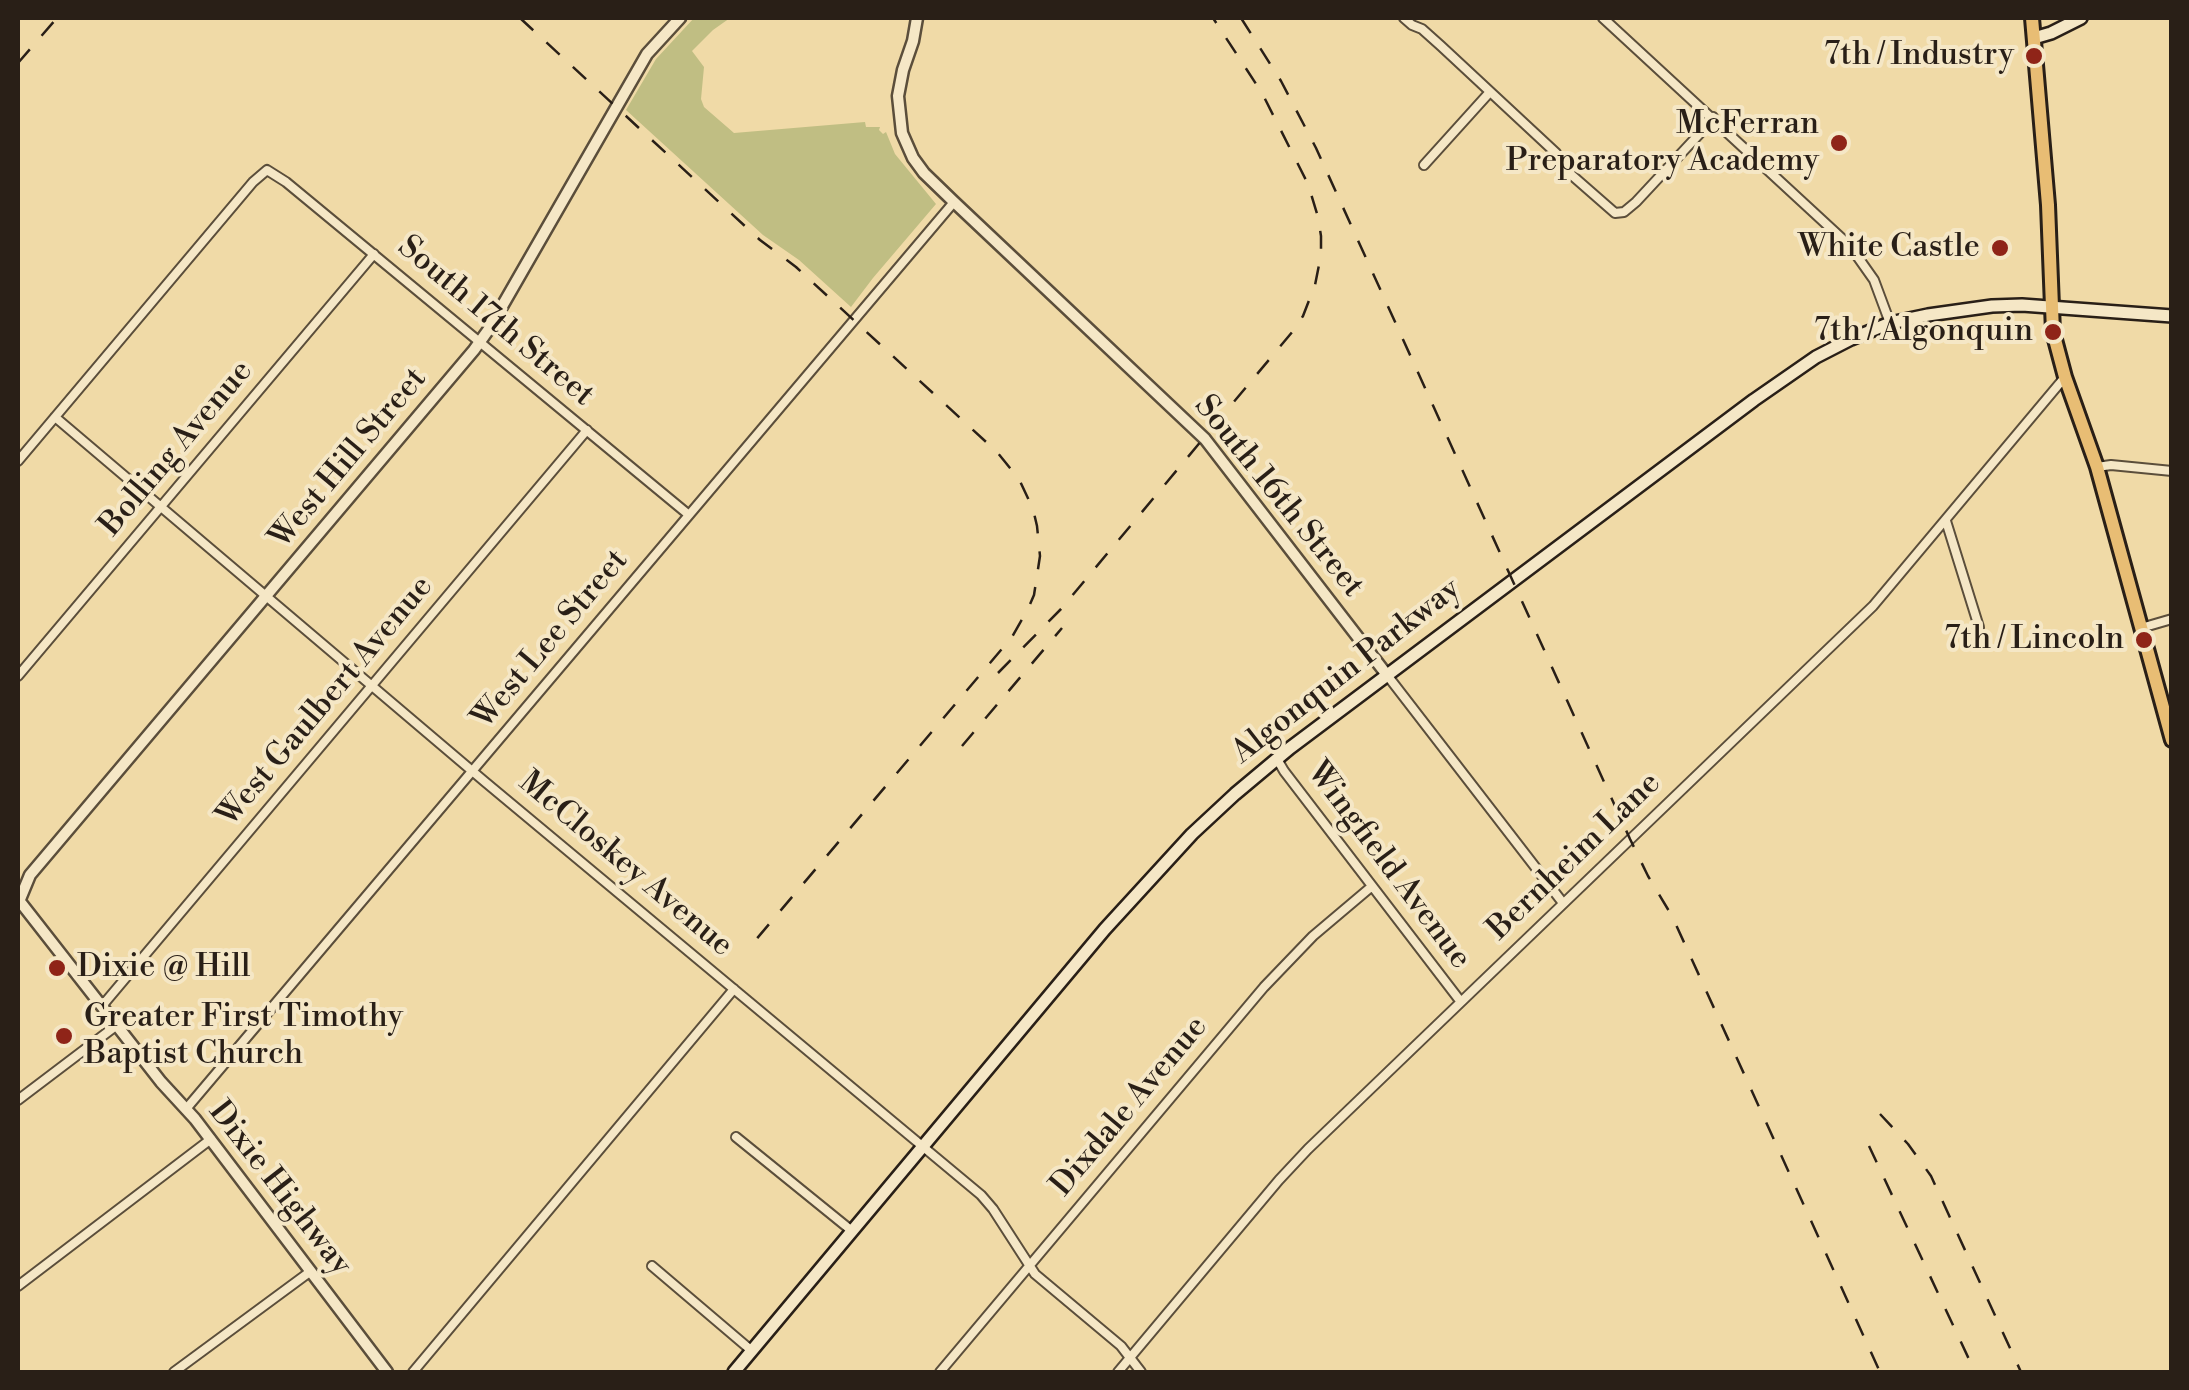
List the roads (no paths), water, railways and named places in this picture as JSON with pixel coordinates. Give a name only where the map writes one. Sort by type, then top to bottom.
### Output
[{"type":"main road","points":[[2032,18],[2050,240],[2053,332],[2097,467],[2172,740]]},
{"type":"main road","points":[[2034,38],[2081,18]]},
{"type":"main road","name":"Algonquin Parkway","points":[[734,1372],[1144,884],[1192,834],[1277,758],[1782,379],[1852,339],[1890,323],[1928,314],[2022,305],[2172,316]]},
{"type":"street","name":"West Hill Street","points":[[18,901],[30,875],[489,329],[647,54],[680,18]]},
{"type":"street","name":"South 16th Street","points":[[917,18],[900,83],[899,119],[913,158],[954,202],[1197,430],[1563,903]]},
{"type":"street","points":[[1404,18],[1422,29],[1556,153],[1559,164],[1616,213],[1636,202],[1712,117]]},
{"type":"street","points":[[1602,18],[1850,246],[1868,271],[1890,323]]},
{"type":"street","points":[[1424,165],[1489,93]]},
{"type":"street","name":"South 17th Street","points":[[55,417],[267,170],[690,515]]},
{"type":"street","name":"West Lee Street","points":[[186,1110],[954,202]]},
{"type":"street","name":"Bolling Avenue","points":[[18,676],[374,254]]},
{"type":"street","name":"Bernheim Lane","points":[[1118,1372],[1279,1180],[1335,1122],[1854,626],[2065,377]]},
{"type":"street","points":[[18,461],[55,417]]},
{"type":"street","name":"McCloskey Avenue","points":[[55,417],[982,1195],[1035,1274],[1122,1346],[1141,1372]]},
{"type":"street","name":"West Gaulbert Avenue","points":[[102,1006],[588,430]]},
{"type":"street","points":[[2097,467],[2172,471]]},
{"type":"street","points":[[1946,521],[1979,627]]},
{"type":"street","points":[[2141,628],[2172,620]]},
{"type":"street","name":"Wingfield Avenue","points":[[1277,758],[1461,1002]]},
{"type":"street","name":"Dixdale Avenue","points":[[940,1372],[1264,987],[1313,936],[1372,886]]},
{"type":"street","name":"Dixie Highway","points":[[18,901],[210,1139],[387,1372]]},
{"type":"street","points":[[413,1372],[734,989]]},
{"type":"street","points":[[18,1100],[117,1025]]},
{"type":"street","points":[[736,1137],[852,1231]]},
{"type":"street","points":[[18,1286],[210,1139]]},
{"type":"street","points":[[652,1266],[752,1350]]},
{"type":"street","points":[[174,1372],[311,1270]]},
{"type":"railway","points":[[18,63],[57,18]]},
{"type":"railway","points":[[520,18],[997,452],[1019,479],[1033,509],[1040,556],[1034,595],[1012,637],[748,949]]},
{"type":"railway","points":[[998,673],[1061,609],[1293,331],[1315,285],[1321,236],[1308,184],[1262,93],[1213,18]]},
{"type":"railway","points":[[1241,18],[1281,81],[1316,148],[1630,839],[1672,916],[1880,1372]]},
{"type":"railway","points":[[962,746],[1062,628]]},
{"type":"railway","points":[[1880,1114],[1931,1176],[2021,1372]]},
{"type":"railway","points":[[1869,1146],[1975,1372]]},
{"type":"place","name":"7th / Industry","points":[[2034,56]]},
{"type":"place","name":"McFerran Preparatory Academy","points":[[1839,143]]},
{"type":"place","name":"White Castle","points":[[2000,248]]},
{"type":"place","name":"7th / Algonquin","points":[[2053,332]]},
{"type":"place","name":"7th / Lincoln","points":[[2144,640]]},
{"type":"place","name":"Dixie @ Hill","points":[[57,968]]},
{"type":"place","name":"Greater First Timothy Baptist Church","points":[[64,1036]]}]
